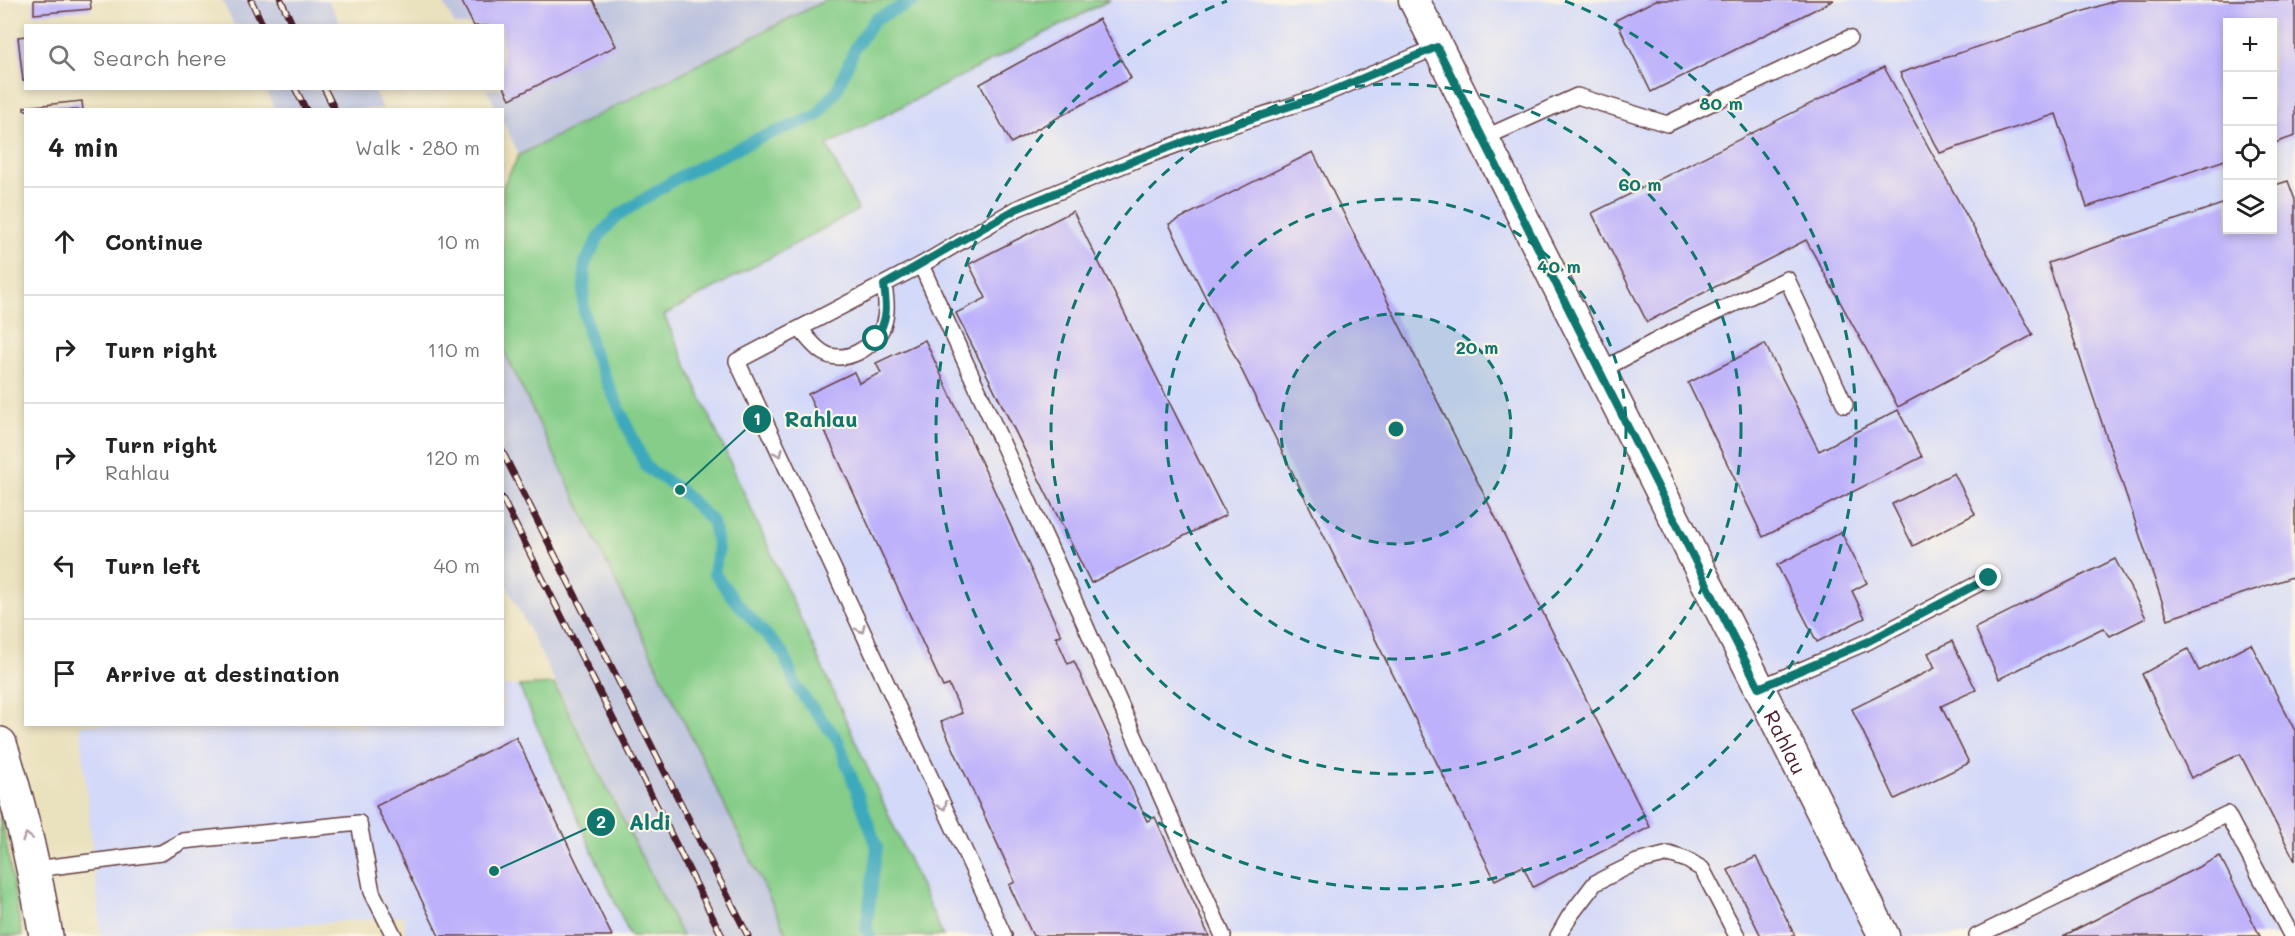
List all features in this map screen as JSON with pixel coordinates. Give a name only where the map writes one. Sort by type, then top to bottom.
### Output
[{"type":"main road","points":[[0,744],[17,797],[35,869],[46,936]]},
{"type":"street","name":"Rahlau","points":[[1414,0],[1884,936]]},
{"type":"lane","points":[[1484,138],[1577,96],[1667,124],[1849,38]]},
{"type":"lane","points":[[1004,936],[736,361],[921,265],[1016,209],[1148,155],[1315,98],[1437,47]]},
{"type":"lane","points":[[921,265],[1083,620],[1223,936]]},
{"type":"lane","points":[[1600,371],[1665,336],[1786,279],[1845,405]]},
{"type":"lane","points":[[800,329],[824,354],[834,357],[855,354],[876,339],[883,327],[887,310],[884,285]]},
{"type":"lane","points":[[1759,688],[1867,642],[1989,578]]},
{"type":"lane","points":[[1977,936],[2228,814],[2291,935]]},
{"type":"lane","points":[[35,869],[160,853],[183,841],[359,823],[372,892],[394,936]]},
{"type":"lane","points":[[1558,936],[1569,917],[1595,883],[1637,862],[1669,854],[1687,860],[1702,869],[1737,936]]},
{"type":"shaded area","points":[[222,0],[328,0],[340,24],[234,24]]},
{"type":"shaded area","points":[[442,0],[826,0],[519,155],[504,123],[504,108],[496,108],[487,90],[504,90],[504,24],[454,24]]},
{"type":"shaded area","points":[[1110,0],[2295,0],[2295,936],[943,936],[663,315],[858,210],[827,145]]},
{"type":"shaded area","points":[[266,90],[374,90],[382,108],[274,108]]},
{"type":"shaded area","points":[[504,351],[788,936],[682,936],[504,580]]},
{"type":"shaded area","points":[[504,686],[519,686],[630,936],[406,936],[404,916],[165,936],[101,936],[80,726],[504,726]]},
{"type":"green space","points":[[826,0],[1110,0],[827,145],[858,210],[664,315],[943,936],[788,936],[504,351],[504,184],[519,155]]},
{"type":"green space","points":[[554,684],[682,936],[630,936],[519,686]]},
{"type":"green space","points":[[0,807],[22,936],[0,936]]},
{"type":"building","points":[[34,0],[90,0],[91,9],[34,14]]},
{"type":"building","points":[[461,0],[593,0],[616,46],[510,99],[504,87],[504,24],[473,24]]},
{"type":"building","points":[[1656,0],[1834,0],[1651,92],[1616,20]]},
{"type":"building","points":[[2117,0],[2295,0],[2295,136],[2277,142],[2277,18],[2223,18],[2223,161],[2087,207],[2056,114],[1940,153],[1900,73]]},
{"type":"building","points":[[1099,19],[1131,78],[1011,143],[980,84]]},
{"type":"building","points":[[24,36],[23,81],[18,37]]},
{"type":"building","points":[[1884,67],[2033,335],[1898,407],[1806,240],[1647,322],[1592,213]]},
{"type":"building","points":[[82,101],[83,108],[24,108]]},
{"type":"building","points":[[1313,152],[1650,827],[1533,887],[1523,866],[1495,880],[1169,224]]},
{"type":"building","points":[[2288,181],[2295,200],[2295,576],[2168,619],[2048,263],[2223,204],[2223,234],[2277,234],[2277,184]]},
{"type":"building","points":[[1073,211],[1226,515],[1091,583],[956,313],[986,298],[969,264]]},
{"type":"building","points":[[925,340],[1061,635],[1056,637],[1068,664],[1074,661],[1147,821],[1155,817],[1209,936],[1033,936],[1009,885],[1015,882],[941,722],[962,713],[949,685],[943,687],[808,394],[854,372],[859,383],[881,373],[876,363]]},
{"type":"building","points":[[1765,344],[1819,451],[1898,410],[1922,457],[1763,537],[1688,383]]},
{"type":"building","points":[[1954,473],[1975,514],[1913,546],[1892,504]]},
{"type":"building","points":[[1841,532],[1867,583],[1852,591],[1865,618],[1817,642],[1777,565]]},
{"type":"building","points":[[2115,559],[2146,618],[2110,636],[2103,628],[1999,679],[1975,628]]},
{"type":"building","points":[[1952,641],[1976,690],[1941,706],[1969,763],[1895,799],[1852,709],[1935,668],[1928,653]]},
{"type":"building","points":[[2251,644],[2295,731],[2295,861],[2240,754],[2191,778],[2142,674],[2188,649],[2199,671]]},
{"type":"building","points":[[516,737],[612,936],[439,936],[376,806]]},
{"type":"building","points":[[2220,856],[2260,936],[2063,936]]},
{"type":"building","points":[[1756,857],[1795,936],[1761,936],[1728,870]]},
{"type":"waterway","name":"Rahlau","points":[[870,936],[866,929],[877,847],[838,740],[796,687],[784,654],[735,601],[714,573],[718,550],[713,522],[680,490],[646,467],[592,349],[583,307],[585,263],[600,235],[617,216],[679,177],[759,138],[817,116],[837,90],[855,48],[875,19],[916,0]]},
{"type":"railway","points":[[251,0],[262,24]]},
{"type":"railway","points":[[281,0],[292,24]]},
{"type":"railway","points":[[296,90],[305,108]]},
{"type":"railway","points":[[325,90],[334,108]]},
{"type":"railway","points":[[504,455],[748,936]]},
{"type":"railway","points":[[504,502],[722,936]]},
{"type":"place","name":"Rahlau","points":[[680,490]]},
{"type":"place","name":"Aldi","points":[[494,871]]},
{"type":"route","points":[[876,339],[883,327],[887,310],[884,285],[1016,209],[1208,133],[1315,98],[1437,47],[1759,688],[1867,642],[1989,578]]}]
